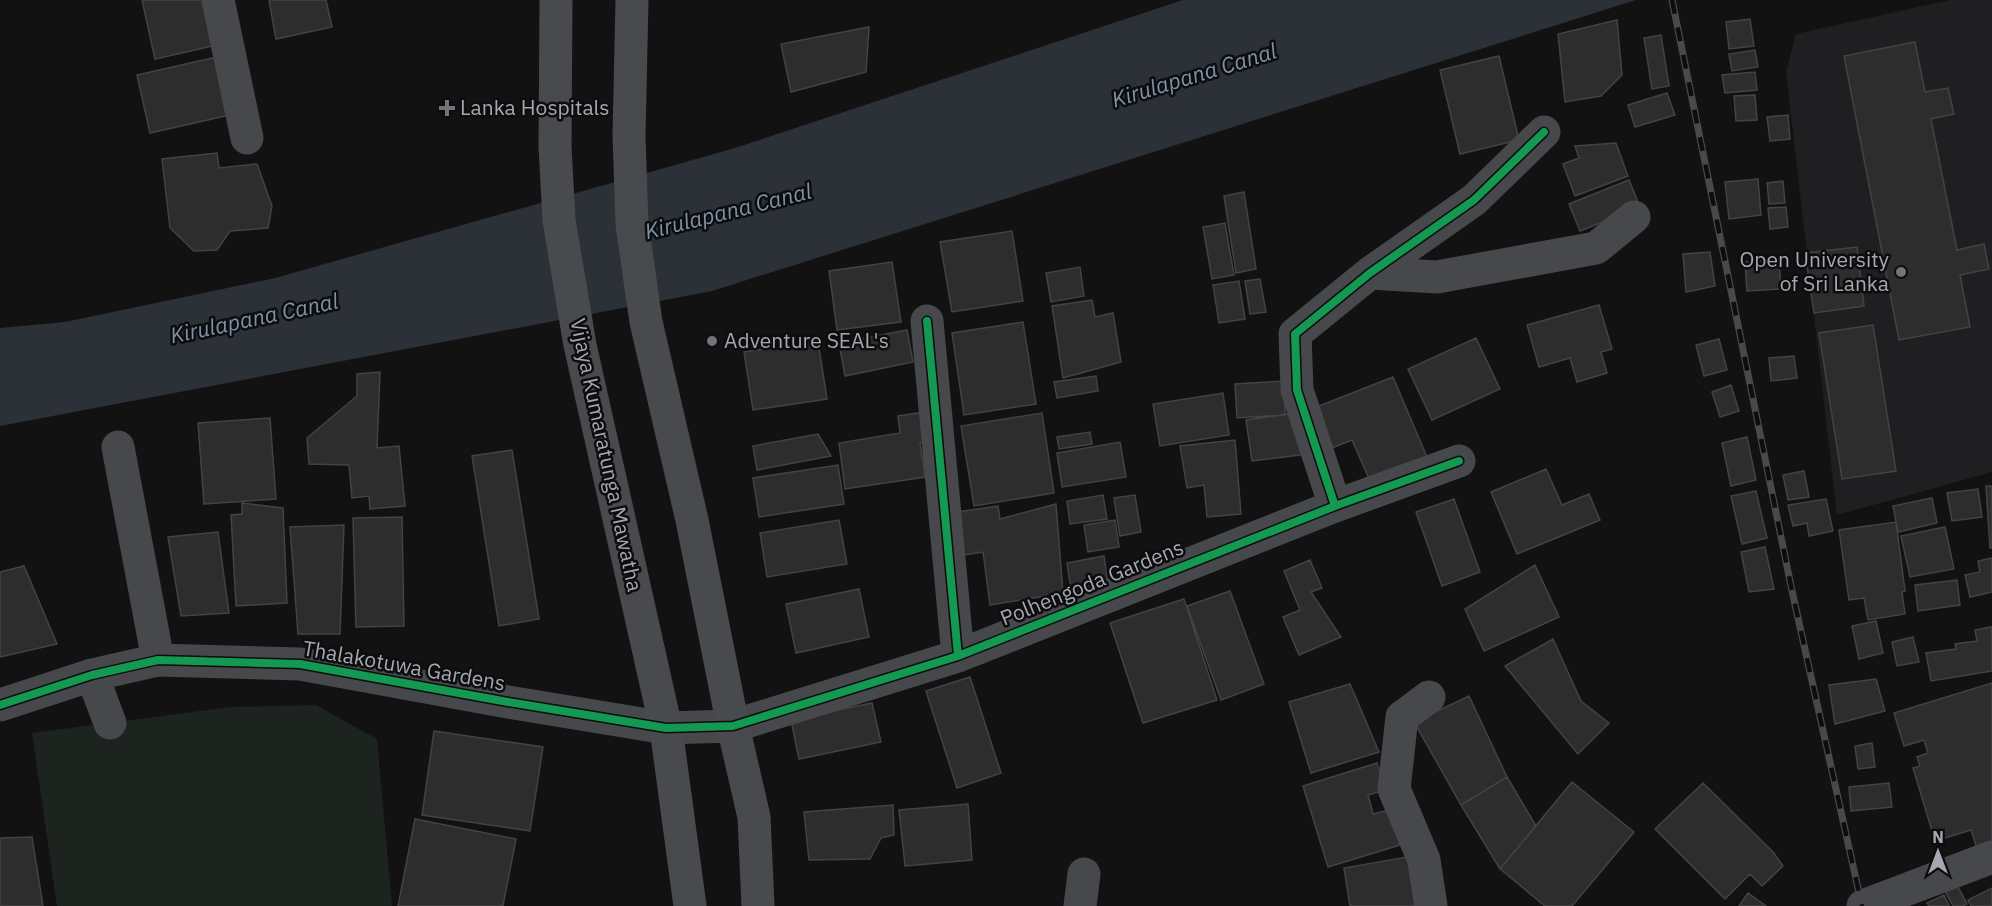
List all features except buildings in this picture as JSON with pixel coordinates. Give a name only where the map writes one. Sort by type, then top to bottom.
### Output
[{"type":"highway","name":"Vijaya Kumaratunga Mawatha","points":[[556,0],[555,147],[558,220],[580,345],[666,728],[690,906]]},
{"type":"highway","points":[[632,0],[629,136],[632,224],[646,322],[692,520],[733,726],[754,817],[758,906]]},
{"type":"street","points":[[218,0],[247,138]]},
{"type":"street","points":[[1335,506],[1297,390],[1295,334],[1370,273],[1474,200],[1544,132]]},
{"type":"street","points":[[1370,273],[1437,277],[1596,248],[1634,217]]},
{"type":"street","points":[[927,321],[958,656]]},
{"type":"street","points":[[118,447],[158,660]]},
{"type":"street","name":"Polhengoda Gardens","points":[[733,726],[958,656],[1335,506],[1459,461]]},
{"type":"street","name":"Thalakotuwa Gardens","points":[[0,705],[92,675],[158,660],[300,664],[666,728],[733,726]]},
{"type":"street","points":[[92,675],[110,723]]},
{"type":"street","points":[[1429,697],[1402,717],[1394,789],[1424,860],[1431,906]]},
{"type":"street","points":[[1863,906],[1992,856]]},
{"type":"street","points":[[1080,906],[1084,874]]},
{"type":"shaded area","name":"Open University of Sri Lanka","points":[[1950,0],[1992,0],[1992,472],[1837,515],[1786,72],[1796,34]]},
{"type":"shaded area","points":[[316,705],[377,739],[392,906],[57,906],[32,733],[231,707]]},
{"type":"water","name":"Kirulapana Canal","points":[[1183,0],[1636,0],[712,291],[0,426],[0,328],[65,322],[275,278],[735,148]]},
{"type":"railway","points":[[1672,0],[1792,591],[1862,906]]},
{"type":"cycle path","points":[[1335,506],[1297,390],[1295,334],[1370,273],[1474,200],[1544,132]]},
{"type":"cycle path","points":[[927,321],[958,656]]},
{"type":"cycle path","points":[[0,705],[92,675],[158,660],[300,664],[666,728],[733,726],[958,656],[1335,506],[1459,461]]},
{"type":"place","name":"Lanka Hospitals","points":[[447,108]]},
{"type":"place","name":"Open University of Sri Lanka","points":[[1901,272]]},
{"type":"place","name":"Adventure SEAL's","points":[[712,341]]}]
